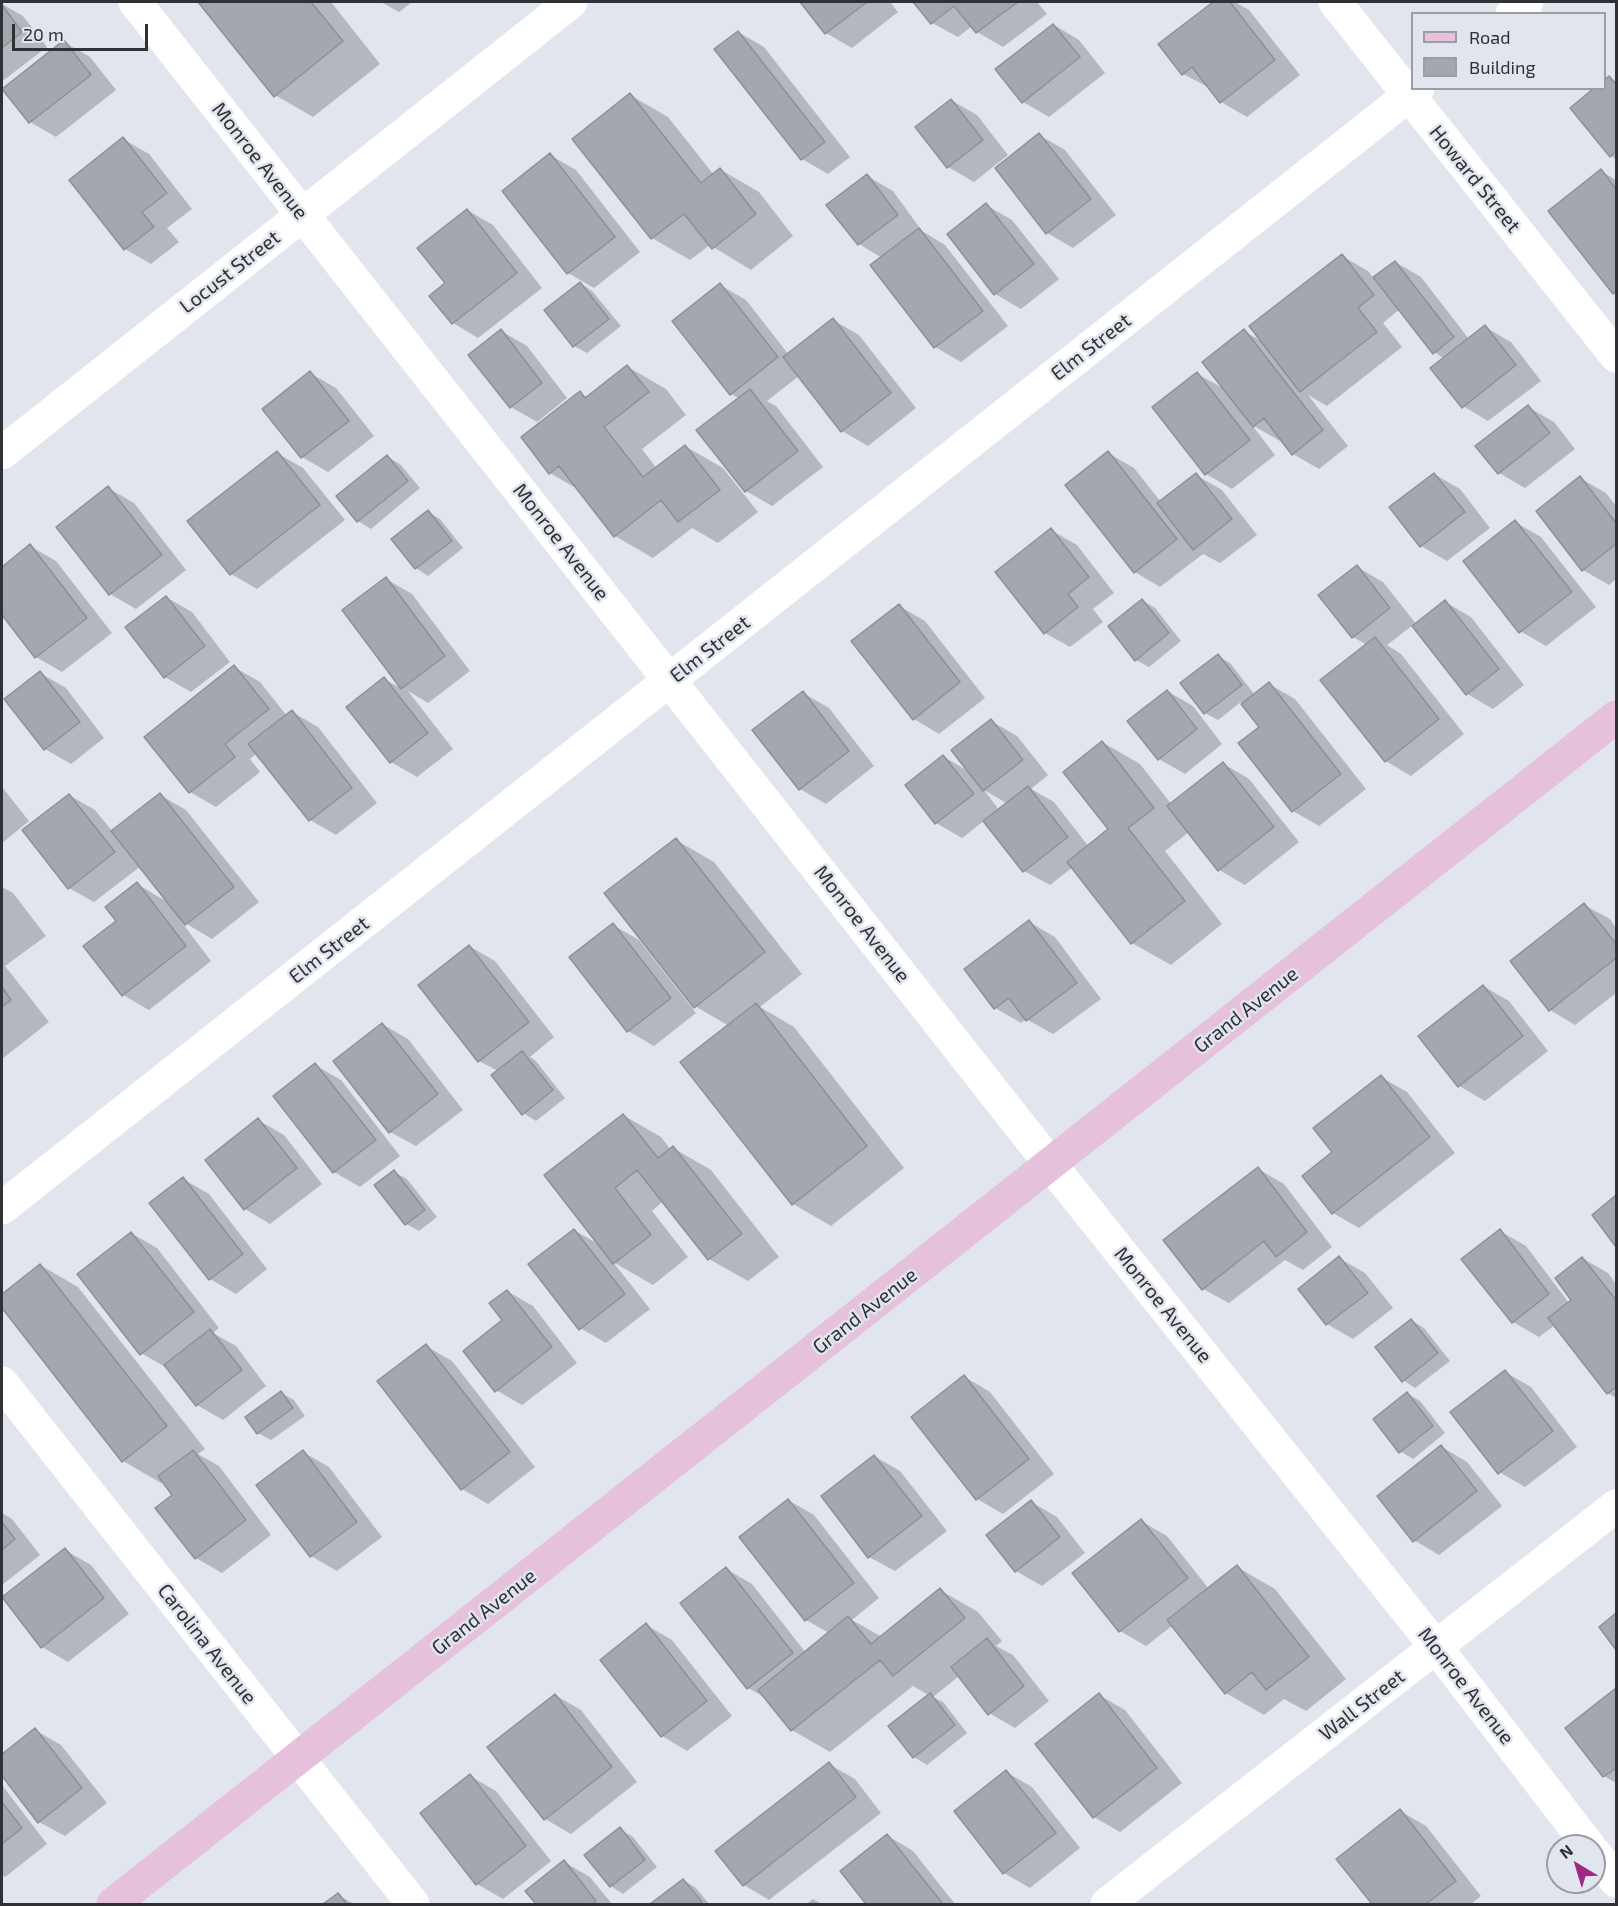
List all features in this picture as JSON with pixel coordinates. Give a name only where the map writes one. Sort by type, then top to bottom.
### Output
[{"type":"main road","name":"Grand Avenue","points":[[113,1905],[1617,717]]},
{"type":"street","name":"Monroe Avenue","points":[[135,2],[1051,1165],[1436,1647],[1580,1834]]},
{"type":"street","name":"Locust Street","points":[[2,453],[571,2]]},
{"type":"street","name":"Howard Street","points":[[1335,2],[1411,90]]},
{"type":"street","points":[[1514,12],[1527,2]]},
{"type":"street","name":"Howard Street","points":[[1413,92],[1617,356]]},
{"type":"street","name":"Elm Street","points":[[2,1208],[1413,92]]},
{"type":"street","name":"Carolina Avenue","points":[[2,1383],[413,1905]]},
{"type":"street","name":"Wall Street","points":[[1107,1905],[1617,1506]]},
{"type":"street","points":[[1606,1867],[1617,1881]]},
{"type":"building","points":[[198,2],[311,2],[343,41],[274,97]]},
{"type":"building","points":[[800,2],[867,2],[825,34]]},
{"type":"building","points":[[913,2],[1018,2],[976,33],[954,6],[931,24]]},
{"type":"building","points":[[1213,2],[1230,2],[1275,60],[1220,103],[1192,67],[1182,75],[1158,44]]},
{"type":"building","points":[[2,5],[22,32],[2,48]]},
{"type":"building","points":[[1053,24],[1080,57],[1022,103],[995,69]]},
{"type":"building","points":[[738,31],[825,142],[801,160],[714,49]]},
{"type":"building","points":[[64,40],[91,75],[29,123],[2,89]]},
{"type":"building","points":[[1609,76],[1616,84],[1616,151],[1610,157],[1570,108],[1592,90],[1606,90],[1606,78]]},
{"type":"building","points":[[630,93],[701,183],[720,168],[756,214],[712,249],[684,214],[651,239],[572,139]]},
{"type":"building","points":[[951,99],[983,140],[947,168],[915,127]]},
{"type":"building","points":[[1039,133],[1091,199],[1046,234],[995,168]]},
{"type":"building","points":[[123,137],[167,193],[142,212],[154,227],[124,250],[69,180]]},
{"type":"building","points":[[550,153],[615,237],[567,274],[502,191]]},
{"type":"building","points":[[1601,169],[1616,189],[1616,291],[1613,294],[1548,211]]},
{"type":"building","points":[[867,174],[898,215],[858,245],[826,205]]},
{"type":"building","points":[[986,203],[1034,264],[994,295],[947,234]]},
{"type":"building","points":[[467,209],[517,273],[452,324],[429,296],[445,283],[417,248]]},
{"type":"building","points":[[919,228],[983,311],[934,348],[870,265]]},
{"type":"building","points":[[1342,254],[1374,295],[1358,308],[1377,332],[1300,392],[1249,326]]},
{"type":"building","points":[[1395,261],[1454,337],[1433,354],[1373,277]]},
{"type":"building","points":[[580,282],[609,319],[573,347],[544,310]]},
{"type":"building","points":[[720,283],[778,357],[730,395],[672,321]]},
{"type":"building","points":[[833,318],[891,393],[841,432],[783,357]]},
{"type":"building","points":[[1485,325],[1516,365],[1462,408],[1430,368]]},
{"type":"building","points":[[501,329],[542,383],[510,408],[468,355]]},
{"type":"building","points":[[1244,329],[1323,430],[1292,455],[1264,418],[1253,427],[1202,362]]},
{"type":"building","points":[[627,365],[649,392],[604,427],[643,477],[685,445],[720,490],[678,522],[661,500],[614,537],[559,466],[549,474],[521,437],[580,391],[585,398]]},
{"type":"building","points":[[310,371],[349,421],[301,458],[262,409]]},
{"type":"building","points":[[1197,372],[1250,440],[1205,475],[1152,407]]},
{"type":"building","points":[[750,389],[798,451],[745,492],[696,430]]},
{"type":"building","points":[[1528,405],[1550,433],[1498,474],[1475,446]]},
{"type":"building","points":[[277,451],[320,505],[230,575],[187,521]]},
{"type":"building","points":[[1108,451],[1177,539],[1134,573],[1065,485]]},
{"type":"building","points":[[387,455],[408,481],[357,522],[336,496]]},
{"type":"building","points":[[1196,473],[1232,519],[1193,550],[1157,503]]},
{"type":"building","points":[[1434,473],[1465,512],[1420,547],[1389,507]]},
{"type":"building","points":[[1580,476],[1616,523],[1616,544],[1582,571],[1536,511]]},
{"type":"building","points":[[108,486],[162,555],[109,595],[56,527]]},
{"type":"building","points":[[428,510],[452,541],[415,569],[391,539]]},
{"type":"building","points":[[1515,520],[1572,592],[1519,633],[1463,561]]},
{"type":"building","points":[[1051,528],[1089,577],[1068,594],[1078,607],[1044,634],[995,572]]},
{"type":"building","points":[[30,544],[87,618],[35,658],[2,615],[2,567]]},
{"type":"building","points":[[1357,565],[1390,608],[1352,638],[1318,595]]},
{"type":"building","points":[[386,577],[445,656],[401,689],[342,610]]},
{"type":"building","points":[[166,596],[205,646],[164,678],[125,627]]},
{"type":"building","points":[[1142,599],[1169,633],[1135,661],[1108,626]]},
{"type":"building","points":[[1445,600],[1499,669],[1466,695],[1412,626]]},
{"type":"building","points":[[899,604],[960,682],[913,720],[851,641]]},
{"type":"building","points":[[1375,637],[1439,719],[1385,762],[1320,680]]},
{"type":"building","points":[[1218,654],[1242,685],[1204,714],[1180,683]]},
{"type":"building","points":[[234,665],[269,709],[225,744],[235,757],[189,793],[144,737]]},
{"type":"building","points":[[40,671],[80,722],[44,750],[4,699]]},
{"type":"building","points":[[384,677],[428,733],[390,763],[346,707]]},
{"type":"building","points":[[1269,682],[1341,774],[1292,812],[1238,743],[1259,727],[1241,704]]},
{"type":"building","points":[[1167,690],[1197,729],[1158,760],[1127,721]]},
{"type":"building","points":[[803,691],[849,751],[799,790],[752,730]]},
{"type":"building","points":[[292,710],[352,788],[309,821],[248,744]]},
{"type":"building","points":[[991,719],[1023,760],[983,791],[951,750]]},
{"type":"building","points":[[1102,741],[1154,808],[1128,828],[1185,901],[1131,944],[1067,862],[1108,829],[1063,772]]},
{"type":"building","points":[[943,755],[974,794],[935,824],[905,785]]},
{"type":"building","points":[[1223,762],[1274,827],[1218,871],[1167,806]]},
{"type":"building","points":[[1028,786],[1068,837],[1023,872],[983,821]]},
{"type":"building","points":[[160,793],[234,887],[185,925],[111,831]]},
{"type":"building","points":[[69,794],[115,852],[68,889],[22,830]]},
{"type":"building","points":[[676,838],[765,952],[694,1008],[604,893]]},
{"type":"building","points":[[137,882],[186,946],[122,996],[83,946],[116,921],[105,907]]},
{"type":"building","points":[[1584,903],[1616,944],[1616,958],[1549,1011],[1510,961]]},
{"type":"building","points":[[1029,920],[1077,983],[1026,1021],[1009,998],[994,1009],[964,969]]},
{"type":"building","points":[[613,923],[671,998],[627,1032],[569,957]]},
{"type":"building","points":[[469,945],[529,1022],[478,1062],[418,985]]},
{"type":"building","points":[[1483,985],[1523,1036],[1458,1087],[1418,1036]]},
{"type":"building","points":[[2,987],[11,1000],[2,1007]]},
{"type":"building","points":[[756,1003],[867,1146],[792,1205],[680,1062]]},
{"type":"building","points":[[382,1023],[438,1094],[389,1133],[333,1061]]},
{"type":"building","points":[[522,1051],[553,1090],[522,1115],[491,1075]]},
{"type":"building","points":[[315,1063],[376,1140],[333,1173],[273,1096]]},
{"type":"building","points":[[1381,1075],[1430,1137],[1332,1214],[1302,1176],[1332,1152],[1313,1128]]},
{"type":"building","points":[[623,1114],[658,1158],[673,1146],[742,1234],[708,1260],[637,1170],[615,1188],[651,1235],[613,1264],[544,1175]]},
{"type":"building","points":[[258,1118],[297,1168],[244,1210],[205,1160]]},
{"type":"building","points":[[1258,1167],[1307,1232],[1276,1257],[1264,1241],[1202,1290],[1163,1240]]},
{"type":"building","points":[[394,1170],[425,1210],[405,1225],[374,1185]]},
{"type":"building","points":[[183,1177],[243,1254],[209,1280],[149,1203]]},
{"type":"building","points":[[1616,1195],[1616,1247],[1592,1215]]},
{"type":"building","points":[[574,1229],[625,1294],[579,1330],[528,1264]]},
{"type":"building","points":[[1500,1229],[1549,1294],[1512,1323],[1461,1259]]},
{"type":"building","points":[[131,1232],[194,1312],[140,1355],[77,1274]]},
{"type":"building","points":[[1339,1256],[1368,1293],[1326,1325],[1298,1289]]},
{"type":"building","points":[[1582,1257],[1616,1300],[1616,1387],[1607,1394],[1548,1318],[1571,1300],[1555,1278]]},
{"type":"building","points":[[40,1264],[167,1426],[122,1462],[2,1308],[2,1294]]},
{"type":"building","points":[[507,1290],[552,1347],[495,1392],[463,1351],[502,1320],[489,1303]]},
{"type":"building","points":[[1411,1319],[1438,1353],[1402,1382],[1375,1347]]},
{"type":"building","points":[[210,1329],[242,1370],[196,1406],[164,1365]]},
{"type":"building","points":[[426,1344],[510,1452],[461,1490],[377,1381]]},
{"type":"building","points":[[1505,1370],[1553,1431],[1498,1474],[1450,1412]]},
{"type":"building","points":[[964,1375],[1029,1459],[976,1500],[911,1417]]},
{"type":"building","points":[[281,1391],[293,1408],[257,1434],[245,1417]]},
{"type":"building","points":[[1407,1392],[1433,1426],[1399,1453],[1373,1419]]},
{"type":"building","points":[[1441,1445],[1477,1491],[1413,1542],[1377,1496]]},
{"type":"building","points":[[193,1450],[246,1520],[195,1559],[155,1508],[172,1495],[158,1476]]},
{"type":"building","points":[[303,1450],[357,1522],[310,1557],[256,1485]]},
{"type":"building","points":[[874,1455],[922,1516],[868,1558],[821,1496]]},
{"type":"building","points":[[788,1499],[854,1583],[805,1621],[739,1537]]},
{"type":"building","points":[[1031,1500],[1060,1537],[1015,1572],[986,1535]]},
{"type":"building","points":[[1141,1519],[1188,1578],[1119,1632],[1072,1573]]},
{"type":"building","points":[[2,1522],[15,1539],[2,1550]]},
{"type":"building","points":[[65,1548],[104,1598],[41,1648],[2,1597]]},
{"type":"building","points":[[1237,1565],[1309,1657],[1266,1690],[1252,1672],[1225,1694],[1167,1620]]},
{"type":"building","points":[[726,1567],[793,1653],[747,1689],[680,1603]]},
{"type":"building","points":[[940,1588],[965,1618],[893,1676],[880,1660],[791,1731],[758,1690],[848,1616],[871,1644]]},
{"type":"building","points":[[1616,1613],[1616,1650],[1599,1627]]},
{"type":"building","points":[[646,1623],[707,1701],[661,1737],[600,1660]]},
{"type":"building","points":[[987,1638],[1024,1686],[988,1715],[951,1667]]},
{"type":"building","points":[[1616,1688],[1616,1771],[1615,1769],[1603,1777],[1565,1728]]},
{"type":"building","points":[[930,1693],[955,1725],[913,1758],[888,1726]]},
{"type":"building","points":[[1099,1693],[1157,1768],[1093,1818],[1035,1744]]},
{"type":"building","points":[[555,1694],[612,1767],[544,1820],[487,1747]]},
{"type":"building","points":[[35,1728],[82,1788],[38,1823],[2,1776],[2,1754]]},
{"type":"building","points":[[829,1762],[856,1797],[743,1886],[715,1851]]},
{"type":"building","points":[[1006,1770],[1056,1833],[1003,1874],[954,1811]]},
{"type":"building","points":[[470,1774],[526,1846],[476,1885],[420,1813]]},
{"type":"building","points":[[2,1802],[22,1828],[2,1844]]},
{"type":"building","points":[[1400,1809],[1456,1881],[1426,1904],[1372,1904],[1336,1859]]},
{"type":"building","points":[[620,1827],[645,1860],[610,1887],[584,1855]]},
{"type":"building","points":[[887,1834],[943,1904],[866,1904],[840,1871]]},
{"type":"building","points":[[564,1860],[596,1901],[593,1904],[536,1904],[525,1891]]},
{"type":"building","points":[[683,1879],[702,1902],[699,1904],[650,1904]]},
{"type":"building","points":[[338,1893],[347,1904],[323,1904]]}]
